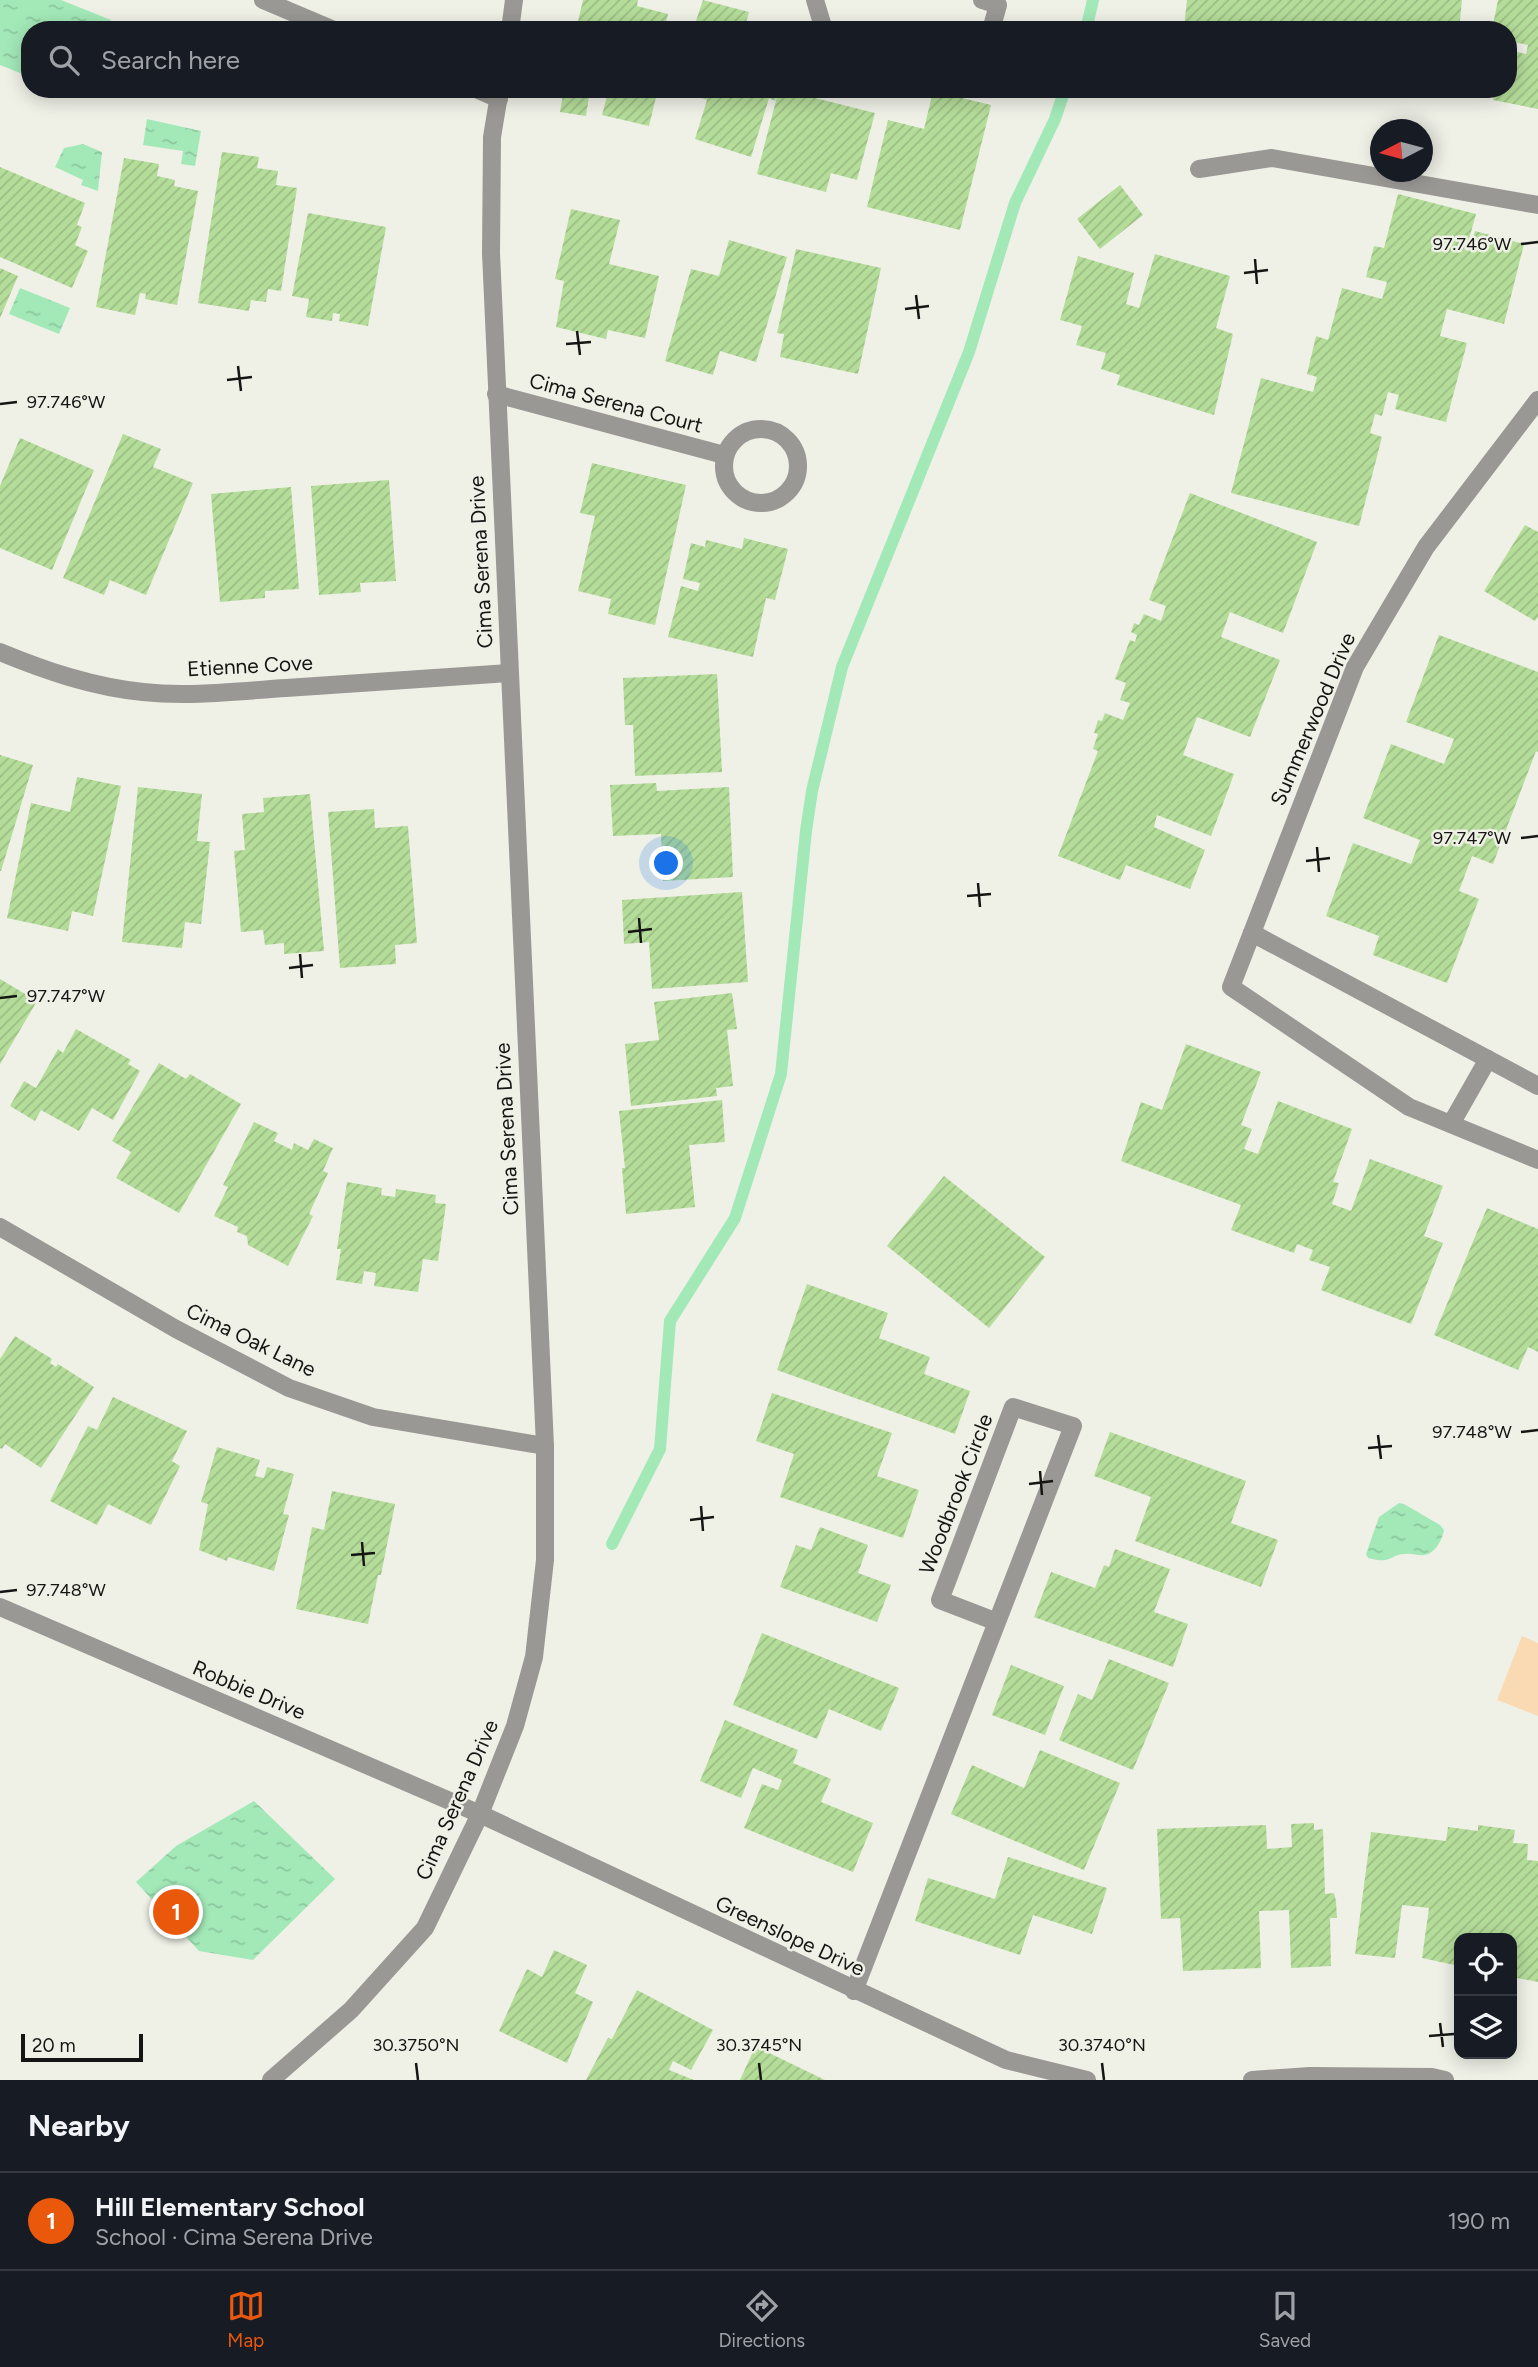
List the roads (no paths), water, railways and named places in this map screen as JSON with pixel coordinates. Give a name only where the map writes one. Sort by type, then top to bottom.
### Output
[{"type":"street","points":[[263,0],[313,21]]},
{"type":"street","points":[[511,21],[514,0]]},
{"type":"street","points":[[815,0],[821,21]]},
{"type":"street","points":[[982,0],[998,5],[994,21]]},
{"type":"street","name":"Cima Serena Drive","points":[[271,2080],[351,2010],[425,1928],[480,1814],[515,1726],[534,1657],[545,1560],[545,1446],[491,253],[492,137],[498,98]]},
{"type":"street","points":[[1199,169],[1272,158],[1538,205]]},
{"type":"street","name":"Cima Serena Court","points":[[496,394],[724,455]]},
{"type":"street","name":"Summerwood Drive","points":[[1538,400],[1426,547],[1355,667],[1231,987],[1409,1107],[1538,1160]]},
{"type":"street","name":"Cima Serena Court","points":[[763,428],[776,432],[794,449],[798,461],[797,474],[792,487],[771,502],[745,500],[734,493],[727,482],[723,469],[724,455],[729,444],[739,435],[751,429],[763,428]]},
{"type":"street","name":"Etienne Cove","points":[[0,652],[76,679],[144,692],[200,694],[509,673]]},
{"type":"street","points":[[1252,933],[1538,1086]]},
{"type":"street","points":[[1451,1124],[1488,1059]]},
{"type":"street","name":"Cima Oak Lane","points":[[0,1227],[176,1329],[289,1388],[373,1417],[545,1446]]},
{"type":"street","name":"Woodbrook Circle","points":[[854,1991],[1073,1426],[1013,1407],[940,1600],[997,1622]]},
{"type":"street","name":"Robbie Drive","points":[[0,1607],[480,1814]]},
{"type":"street","name":"Greenslope Drive","points":[[480,1814],[1006,2060],[1068,2078],[1087,2080]]},
{"type":"street","points":[[1252,2080],[1310,2076],[1432,2077],[1445,2080]]},
{"type":"water","points":[[0,0],[61,0],[111,20],[21,21],[21,73],[0,65]]},
{"type":"water","points":[[147,119],[201,131],[195,166],[181,164],[183,151],[143,145]]},
{"type":"water","points":[[83,144],[102,152],[98,191],[81,185],[83,180],[55,167],[64,148]]},
{"type":"water","points":[[20,288],[70,308],[59,334],[9,314]]},
{"type":"water","points":[[1399,1503],[1440,1525],[1444,1530],[1440,1542],[1435,1549],[1424,1555],[1401,1554],[1387,1560],[1368,1558],[1366,1554],[1379,1517]]},
{"type":"water","points":[[254,1801],[335,1879],[253,1960],[199,1951],[136,1882],[176,1846]]},
{"type":"waterway","points":[[1088,21],[1093,0]]},
{"type":"waterway","points":[[612,1544],[660,1449],[670,1321],[735,1218],[781,1074],[806,831],[812,791],[842,667],[969,352],[1015,203],[1055,119],[1062,98]]},
{"type":"place","name":"Hill Elementary School","points":[[176,1912]]}]
